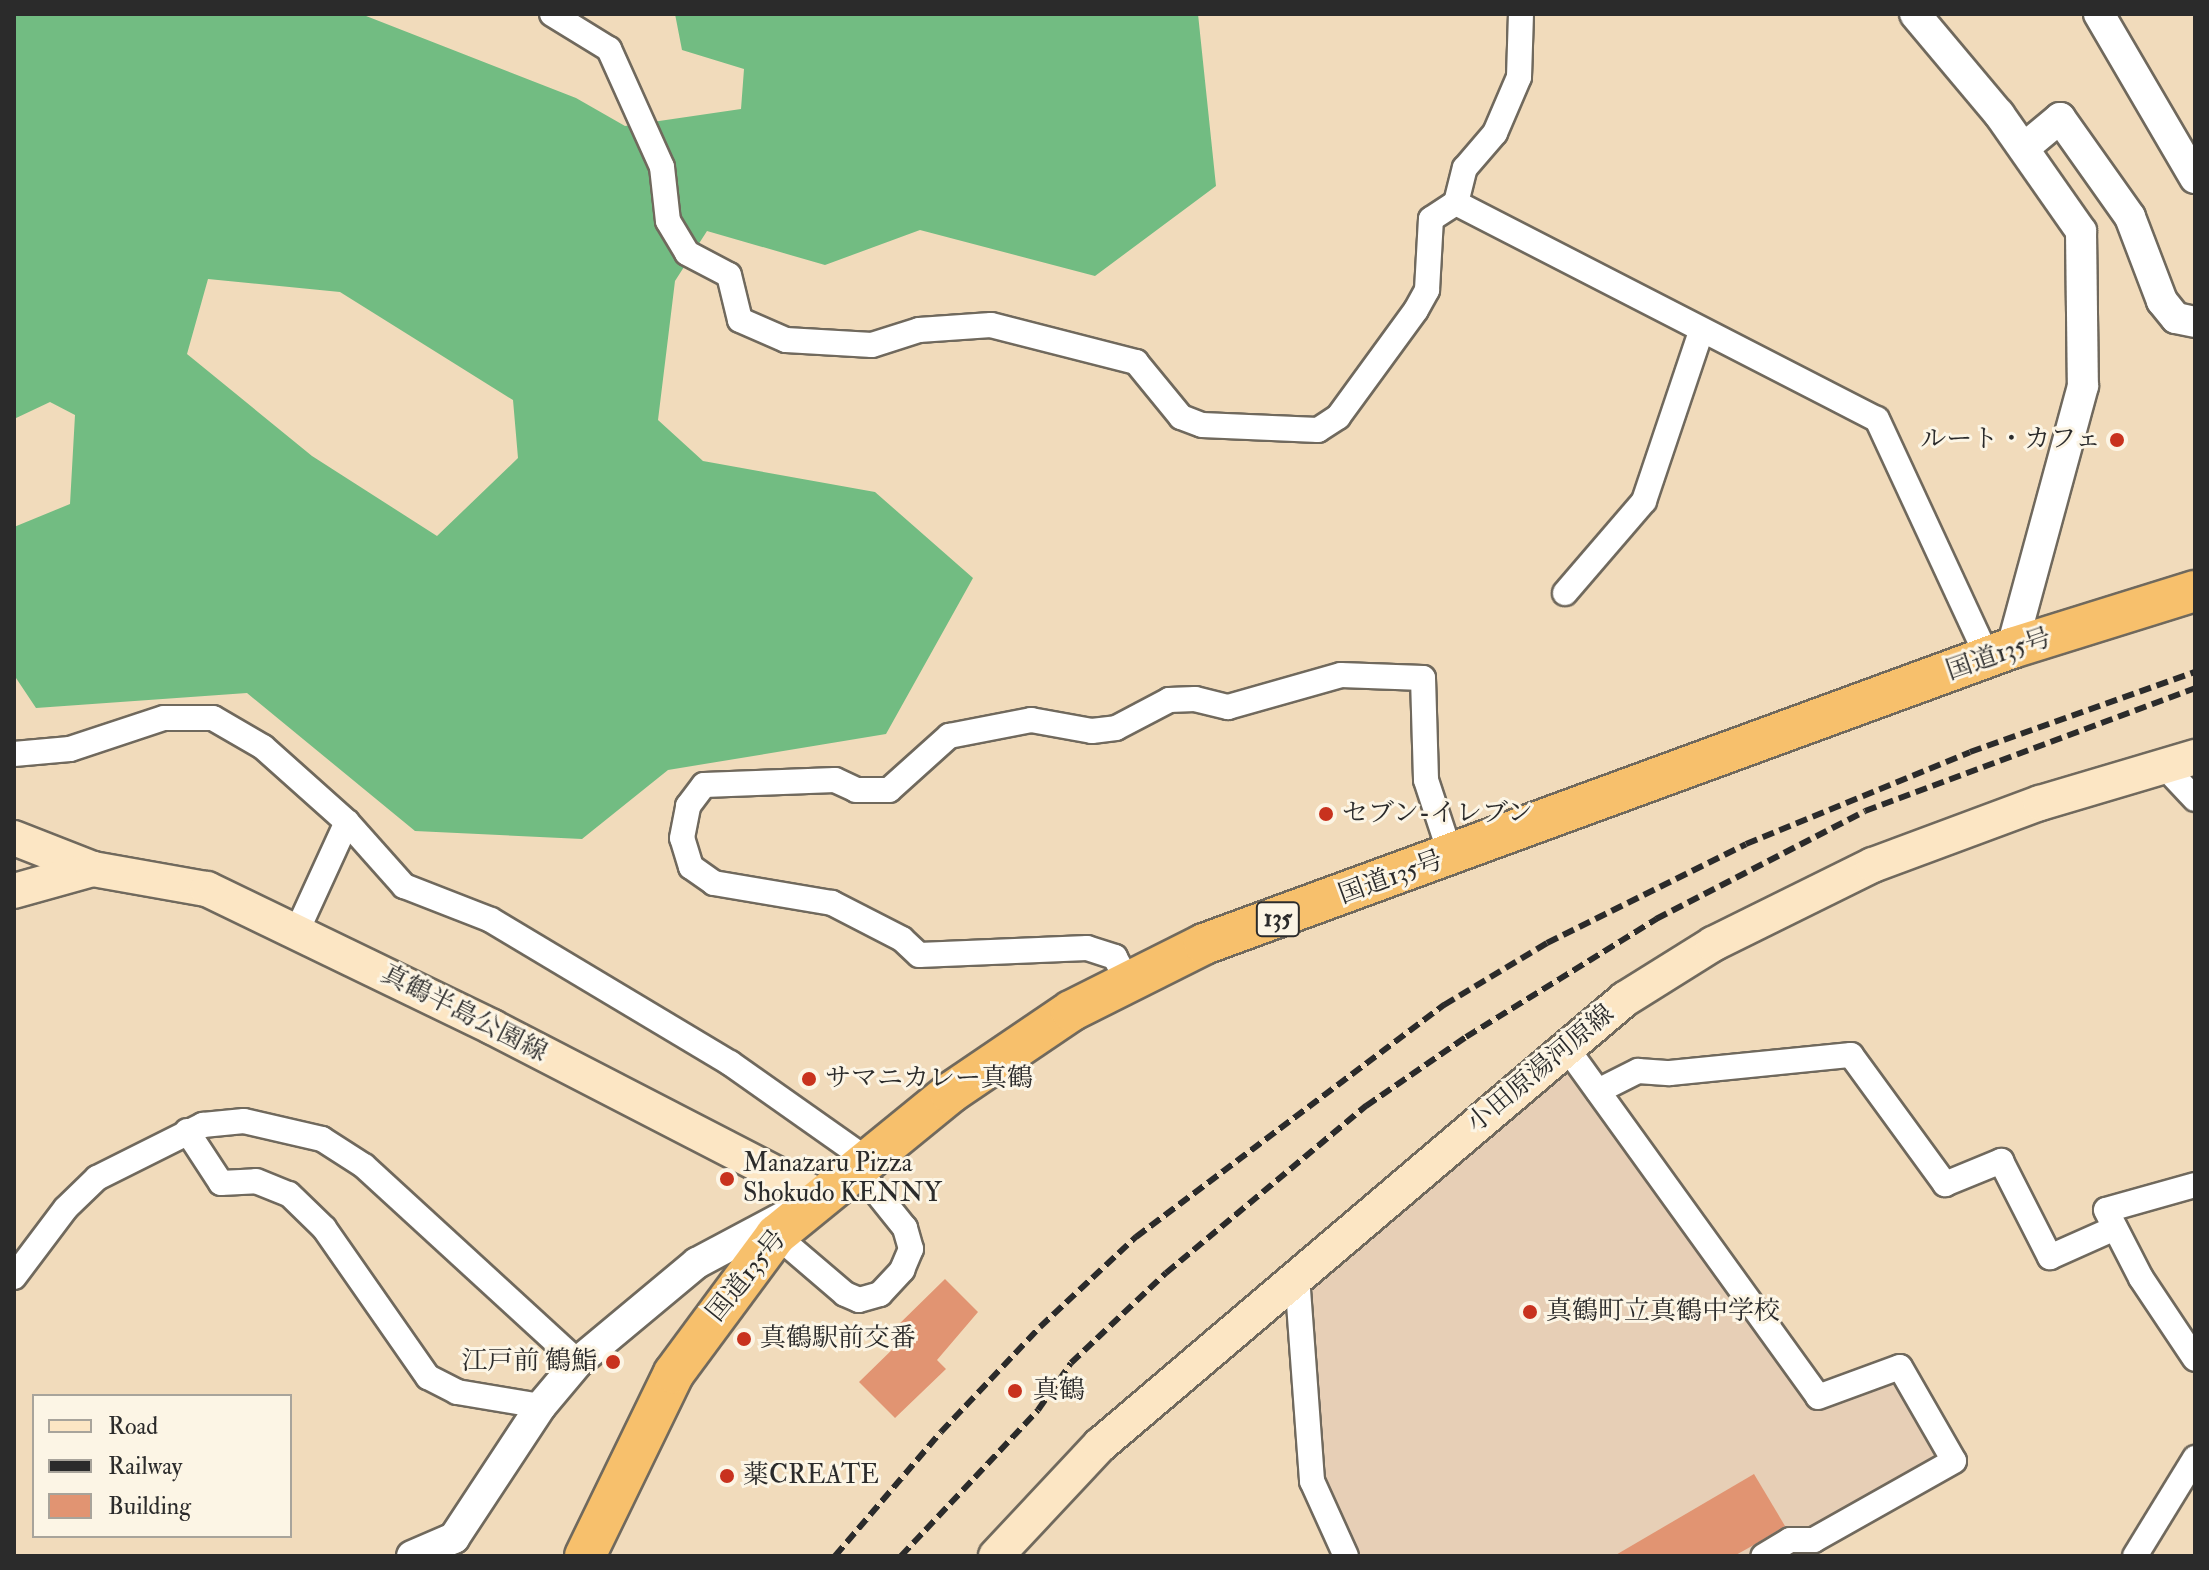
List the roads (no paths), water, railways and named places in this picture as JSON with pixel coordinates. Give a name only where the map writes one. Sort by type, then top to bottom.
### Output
[{"type":"highway","name":"国道135号","points":[[585,1556],[674,1373],[776,1235],[950,1093],[1127,980],[1204,944],[2000,653],[2195,591]]},
{"type":"main road","name":"小田原湯河原線","points":[[996,1556],[1100,1445],[1625,999],[1713,944],[1873,865],[2040,803],[2179,762]]},
{"type":"main road","name":"真鶴半島公園線","points":[[14,838],[93,869],[199,886],[297,931],[821,1197]]},
{"type":"main road","name":"真鶴半島公園線","points":[[14,891],[93,869]]},
{"type":"street","points":[[552,14],[609,49],[662,167],[668,221],[687,253],[729,275],[740,320],[786,340],[872,345],[919,330],[991,325],[1136,362],[1181,417],[1202,425],[1318,430],[1338,417],[1374,362],[1416,310],[1427,290],[1431,219],[1456,203],[1465,168],[1495,133],[1519,77],[1521,14]]},
{"type":"street","points":[[1915,14],[2024,148],[2081,231],[2086,322],[2083,386],[2000,653]]},
{"type":"street","points":[[2099,14],[2195,178]]},
{"type":"street","points":[[2024,148],[2060,118],[2130,217],[2162,301],[2176,318],[2195,322]]},
{"type":"street","points":[[1456,203],[1701,332],[1877,419],[2000,653]]},
{"type":"street","points":[[1565,593],[1644,501],[1701,332]]},
{"type":"street","points":[[1127,980],[1115,957],[1087,948],[919,955],[902,939],[832,903],[714,883],[691,867],[682,838],[688,806],[704,785],[835,780],[856,790],[889,790],[949,736],[1031,720],[1104,729],[1169,700],[1195,699],[1228,707],[1341,675],[1423,678],[1426,780],[1451,856]]},
{"type":"street","points":[[14,754],[70,749],[164,718],[213,718],[263,747],[347,822],[404,886],[491,920],[730,1063],[862,1164],[905,1228],[911,1249],[902,1270],[880,1294],[859,1300],[845,1294],[776,1235]]},
{"type":"street","points":[[2179,762],[2195,799]]},
{"type":"street","points":[[297,931],[347,822]]},
{"type":"street","points":[[1566,1047],[1818,1397],[1900,1367],[1954,1461],[1814,1540],[1790,1540],[1763,1556]]},
{"type":"street","points":[[1598,1091],[1638,1071],[1670,1073],[1851,1055],[1945,1184],[2001,1161],[2050,1257],[2115,1228]]},
{"type":"street","points":[[14,1277],[66,1208],[97,1178],[187,1131],[244,1121],[322,1139],[364,1166],[578,1362]]},
{"type":"street","points":[[187,1131],[221,1183],[256,1181],[289,1194],[324,1228],[428,1377],[457,1392],[541,1406]]},
{"type":"street","points":[[2195,1185],[2106,1210],[2195,1359]]},
{"type":"street","points":[[412,1556],[451,1547],[541,1406],[578,1362],[697,1263],[821,1197]]},
{"type":"street","points":[[1297,1276],[1312,1481],[1346,1556]]},
{"type":"street","points":[[2135,1556],[2195,1458]]},
{"type":"railway","points":[[835,1556],[941,1432],[1040,1327],[1136,1237],[1444,1005],[1547,943],[1746,844],[1970,752],[2195,672]]},
{"type":"railway","points":[[901,1556],[1038,1410],[1071,1363],[1166,1273],[1366,1106],[1466,1037],[1656,919],[1865,811],[2195,688]]},
{"type":"place","name":"ルート・カフェ","points":[[2117,440]]},
{"type":"place","name":"セブン-イレブン","points":[[1326,814]]},
{"type":"place","name":"サマニカレー真鶴","points":[[809,1079]]},
{"type":"place","name":"Manazaru Pizza Shokudo KENNY","points":[[727,1179]]},
{"type":"place","name":"真鶴町立真鶴中学校","points":[[1530,1312]]},
{"type":"place","name":"真鶴駅前交番","points":[[744,1339]]},
{"type":"place","name":"江戸前 鶴鮨","points":[[613,1362]]},
{"type":"place","name":"真鶴","points":[[1015,1391]]},
{"type":"place","name":"薬CREATE","points":[[727,1476]]}]
